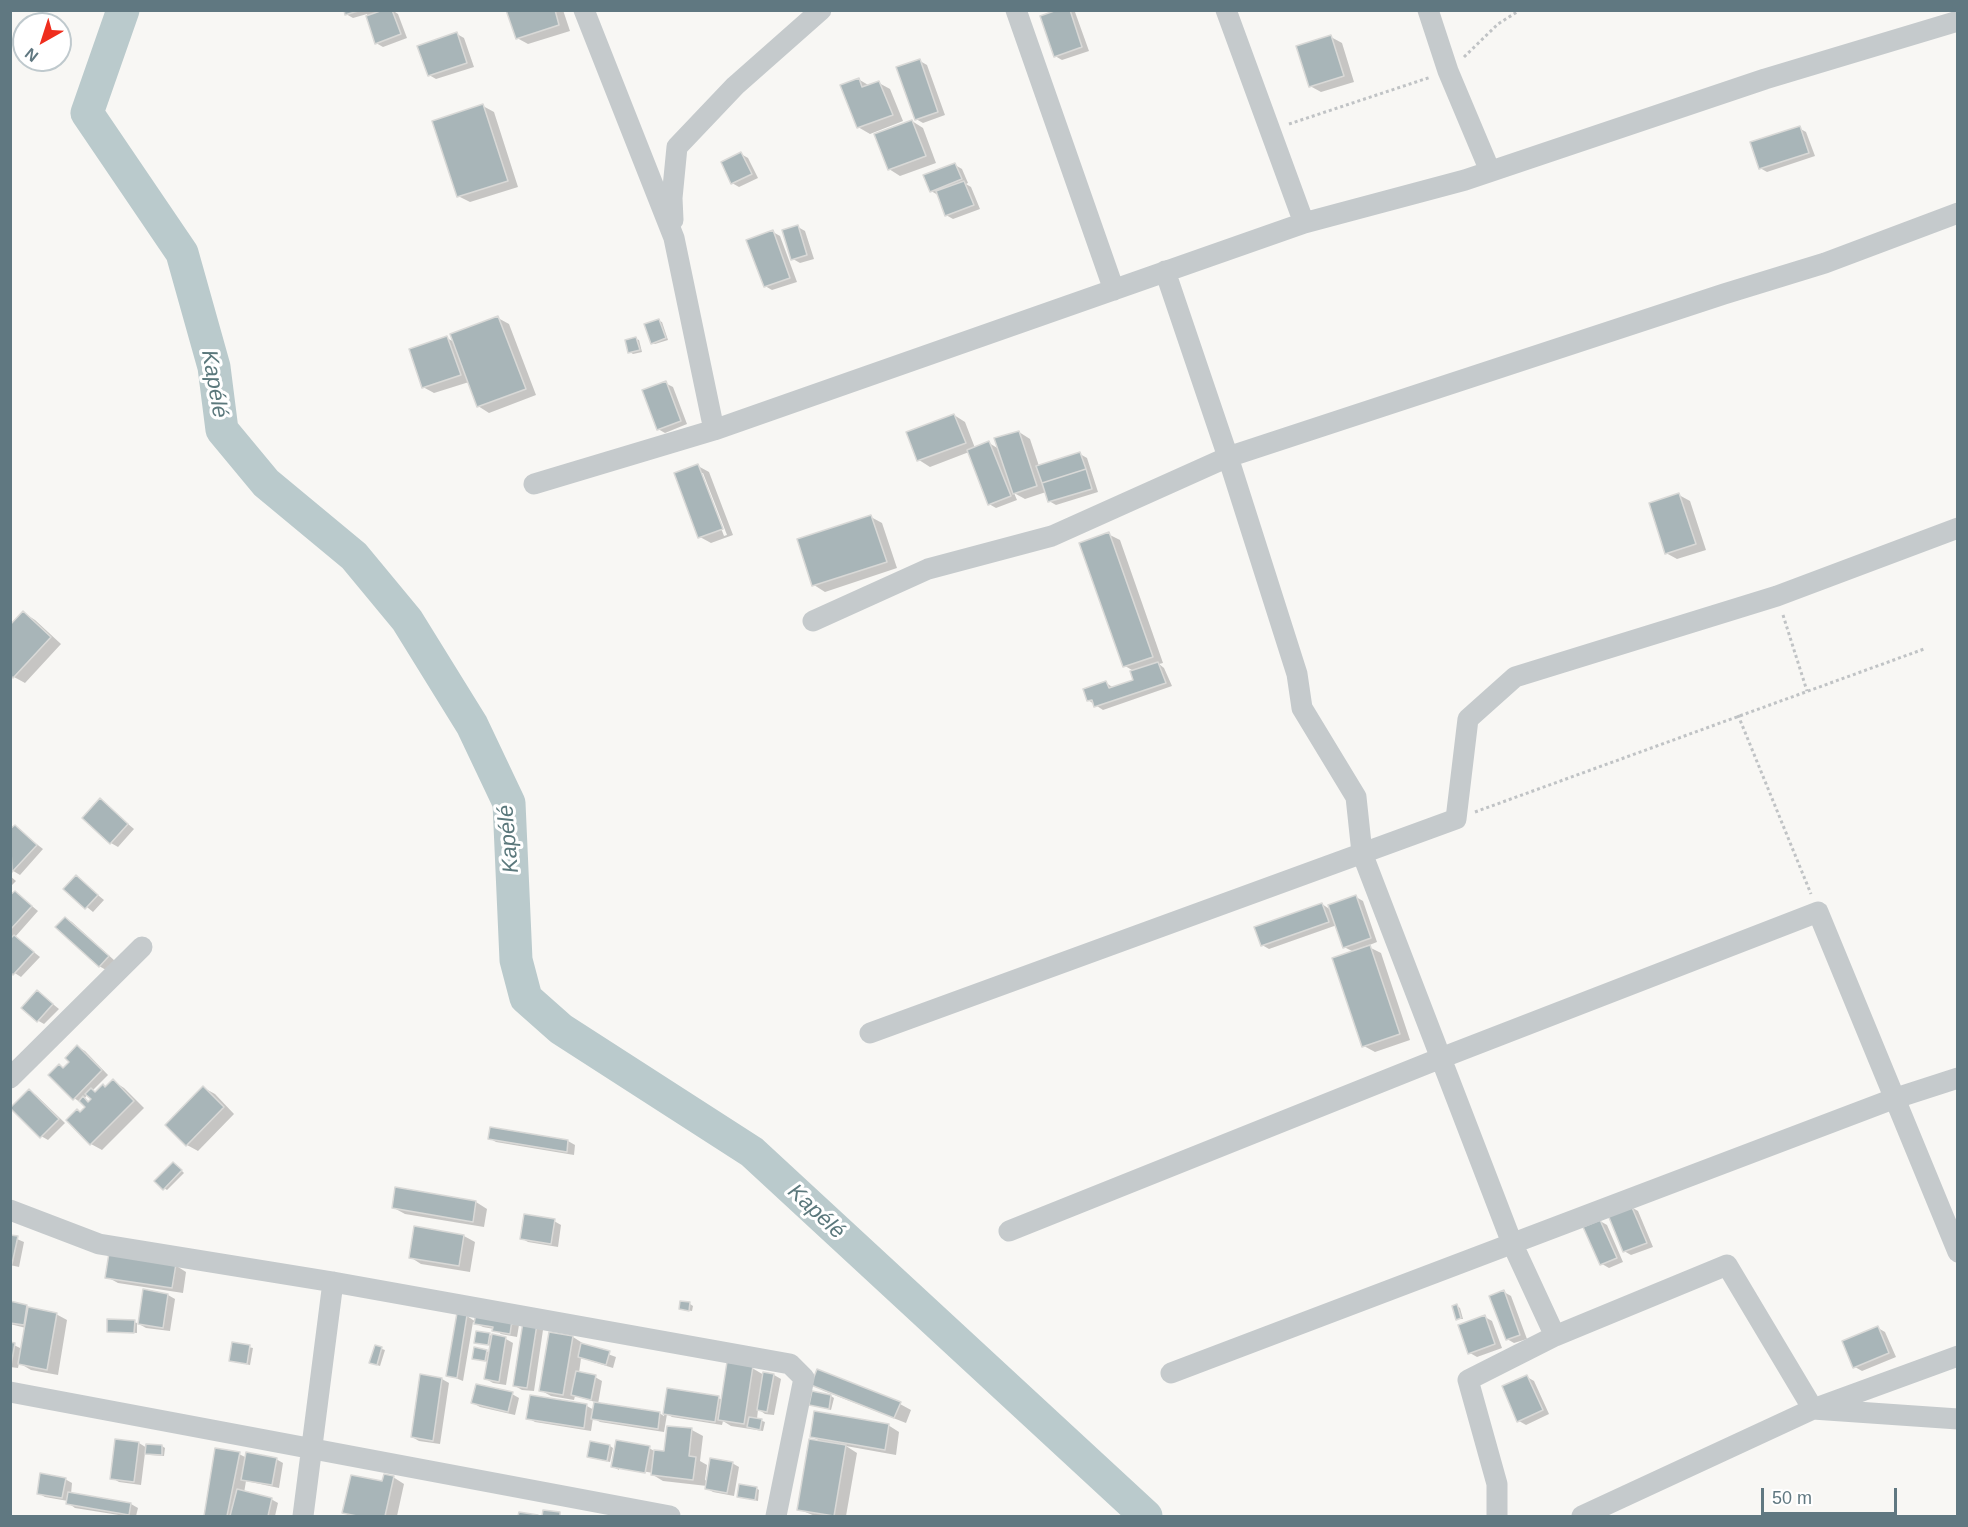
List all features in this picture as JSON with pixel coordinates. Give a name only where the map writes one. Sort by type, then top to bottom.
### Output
[{"type":"street","points":[[584,10],[674,238]]},
{"type":"street","points":[[714,430],[674,238],[672,198],[677,147],[735,86],[821,10]]},
{"type":"street","points":[[1016,10],[1114,290]]},
{"type":"street","points":[[1226,10],[1304,223]]},
{"type":"street","points":[[1428,10],[1448,71],[1490,171]]},
{"type":"street","points":[[534,484],[714,430],[1304,223],[1490,171],[1765,80],[1958,21]]},
{"type":"street","points":[[813,621],[928,569],[1052,536],[1228,457],[1825,263],[1958,213]]},
{"type":"street","points":[[1165,271],[1228,457],[1297,674],[1302,708],[1356,797],[1362,854],[1512,1243],[1555,1336]]},
{"type":"street","points":[[870,1033],[1456,819],[1468,719],[1515,677],[1777,596],[1958,528]]},
{"type":"street","points":[[1009,1231],[1441,1058],[1818,912],[1893,1099],[1958,1252]]},
{"type":"street","points":[[10,1078],[142,947]]},
{"type":"street","points":[[1171,1373],[1893,1099],[1958,1078]]},
{"type":"street","points":[[10,1210],[99,1244],[333,1282],[790,1364],[804,1378],[776,1516]]},
{"type":"street","points":[[1497,1516],[1497,1484],[1468,1380],[1555,1336],[1726,1265],[1814,1409]]},
{"type":"street","points":[[303,1516],[333,1282]]},
{"type":"street","points":[[1582,1516],[1814,1409],[1958,1356]]},
{"type":"street","points":[[10,1392],[670,1516]]},
{"type":"street","points":[[1814,1409],[1958,1419]]},
{"type":"path","points":[[1270,130],[1448,71],[1498,24],[1520,10]]},
{"type":"path","points":[[1777,596],[1807,691]]},
{"type":"path","points":[[1456,819],[1924,649]]},
{"type":"path","points":[[1738,715],[1818,912]]},
{"type":"building","points":[[344,10],[361,10],[345,15]]},
{"type":"building","points":[[383,10],[392,10],[401,34],[375,44],[366,16]]},
{"type":"building","points":[[506,10],[555,10],[559,25],[516,39]]},
{"type":"building","points":[[1057,10],[1070,10],[1082,47],[1054,57],[1040,16]]},
{"type":"building","points":[[457,32],[467,63],[428,76],[417,46]]},
{"type":"building","points":[[1331,35],[1344,76],[1309,87],[1296,46]]},
{"type":"building","points":[[920,59],[938,112],[915,120],[896,67]]},
{"type":"building","points":[[859,78],[862,87],[879,81],[893,115],[857,128],[840,85]]},
{"type":"building","points":[[483,104],[508,181],[457,197],[432,121]]},
{"type":"building","points":[[912,120],[926,156],[888,170],[874,134]]},
{"type":"building","points":[[1800,126],[1809,153],[1759,169],[1750,142]]},
{"type":"building","points":[[741,152],[752,174],[731,184],[721,162]]},
{"type":"building","points":[[955,163],[962,179],[930,192],[923,175]]},
{"type":"building","points":[[964,181],[974,205],[945,216],[936,191]]},
{"type":"building","points":[[798,225],[807,255],[791,260],[782,230]]},
{"type":"building","points":[[773,230],[790,278],[764,287],[746,240]]},
{"type":"building","points":[[498,316],[526,389],[477,407],[450,334]]},
{"type":"building","points":[[659,319],[666,338],[651,344],[644,324]]},
{"type":"building","points":[[447,336],[461,375],[422,388],[409,349]]},
{"type":"building","points":[[636,337],[640,350],[628,353],[625,340]]},
{"type":"building","points":[[666,381],[681,421],[657,430],[642,390]]},
{"type":"building","points":[[954,414],[966,443],[917,461],[906,432]]},
{"type":"building","points":[[1019,431],[1037,486],[1013,494],[994,438]]},
{"type":"building","points":[[989,441],[1011,496],[988,505],[967,450]]},
{"type":"building","points":[[1080,452],[1086,469],[1042,483],[1036,466]]},
{"type":"building","points":[[698,464],[723,529],[698,538],[674,473]]},
{"type":"building","points":[[1086,469],[1092,489],[1048,502],[1042,483]]},
{"type":"building","points":[[1679,493],[1696,544],[1665,554],[1649,503]]},
{"type":"building","points":[[871,515],[887,562],[812,586],[797,539]]},
{"type":"building","points":[[1109,532],[1153,657],[1123,667],[1079,543]]},
{"type":"building","points":[[23,611],[51,637],[13,678],[10,675],[10,625]]},
{"type":"building","points":[[1158,662],[1166,683],[1094,707],[1092,700],[1087,701],[1083,689],[1106,681],[1109,688],[1133,680],[1130,671]]},
{"type":"building","points":[[100,798],[128,824],[110,844],[82,818]]},
{"type":"building","points":[[15,825],[37,845],[12,872],[10,829]]},
{"type":"building","points":[[76,875],[98,895],[85,909],[63,889]]},
{"type":"building","points":[[15,891],[32,906],[10,930],[10,895]]},
{"type":"building","points":[[1356,895],[1371,938],[1343,948],[1328,905]]},
{"type":"building","points":[[1322,903],[1329,922],[1261,946],[1254,927]]},
{"type":"building","points":[[65,917],[109,956],[99,967],[55,927]]},
{"type":"building","points":[[14,935],[34,952],[13,975],[10,972],[10,939]]},
{"type":"building","points":[[1370,945],[1400,1034],[1362,1047],[1332,958]]},
{"type":"building","points":[[37,990],[53,1004],[37,1022],[21,1008]]},
{"type":"building","points":[[77,1045],[102,1070],[73,1100],[48,1075],[59,1064],[63,1068],[69,1062],[65,1058]]},
{"type":"building","points":[[113,1079],[134,1101],[90,1145],[66,1120],[77,1109],[80,1112],[85,1107],[79,1101],[83,1096],[88,1102],[91,1099],[85,1094],[91,1088],[95,1092],[103,1084],[105,1087]]},
{"type":"building","points":[[203,1086],[224,1107],[186,1146],[165,1125]]},
{"type":"building","points":[[29,1089],[59,1119],[40,1138],[10,1108]]},
{"type":"building","points":[[490,1127],[568,1140],[567,1152],[488,1139]]},
{"type":"building","points":[[173,1162],[182,1170],[163,1190],[154,1181]]},
{"type":"building","points":[[395,1187],[476,1201],[473,1222],[392,1208]]},
{"type":"building","points":[[1631,1205],[1647,1243],[1623,1252],[1608,1215]]},
{"type":"building","points":[[524,1214],[555,1219],[551,1244],[520,1239]]},
{"type":"building","points":[[1600,1220],[1617,1258],[1600,1265],[1583,1227]]},
{"type":"building","points":[[414,1226],[464,1235],[459,1266],[409,1258]]},
{"type":"building","points":[[10,1235],[18,1236],[12,1264],[10,1264]]},
{"type":"building","points":[[109,1253],[176,1264],[172,1288],[105,1278]]},
{"type":"building","points":[[143,1289],[168,1294],[163,1328],[138,1324]]},
{"type":"building","points":[[1504,1290],[1520,1335],[1506,1340],[1489,1296]]},
{"type":"building","points":[[10,1301],[27,1305],[24,1325],[10,1323]]},
{"type":"building","points":[[680,1301],[690,1302],[689,1311],[679,1309]]},
{"type":"building","points":[[1457,1304],[1461,1318],[1456,1320],[1452,1306]]},
{"type":"building","points":[[28,1307],[57,1313],[47,1370],[18,1364]]},
{"type":"building","points":[[457,1313],[467,1315],[457,1378],[446,1376]]},
{"type":"building","points":[[476,1313],[512,1320],[510,1334],[492,1331],[493,1327],[474,1324]]},
{"type":"building","points":[[1485,1315],[1495,1344],[1468,1354],[1458,1325]]},
{"type":"building","points":[[107,1319],[135,1320],[134,1333],[107,1332]]},
{"type":"building","points":[[523,1322],[537,1324],[527,1388],[513,1386]]},
{"type":"building","points":[[1878,1326],[1889,1353],[1853,1368],[1842,1341]]},
{"type":"building","points":[[476,1331],[490,1333],[488,1345],[474,1343]]},
{"type":"building","points":[[549,1332],[573,1336],[563,1395],[539,1391]]},
{"type":"building","points":[[492,1334],[506,1337],[499,1382],[484,1379]]},
{"type":"building","points":[[10,1342],[15,1343],[11,1365],[10,1365]]},
{"type":"building","points":[[232,1342],[250,1345],[247,1364],[229,1361]]},
{"type":"building","points":[[581,1343],[610,1351],[606,1365],[578,1357]]},
{"type":"building","points":[[375,1345],[382,1347],[377,1365],[369,1363]]},
{"type":"building","points":[[474,1347],[487,1350],[485,1361],[472,1359]]},
{"type":"building","points":[[727,1362],[753,1366],[744,1424],[718,1420]]},
{"type":"building","points":[[817,1369],[901,1402],[894,1418],[811,1385]]},
{"type":"building","points":[[576,1371],[596,1375],[591,1400],[571,1395]]},
{"type":"building","points":[[763,1372],[774,1374],[767,1412],[757,1410]]},
{"type":"building","points":[[420,1374],[442,1378],[433,1441],[411,1437]]},
{"type":"building","points":[[1527,1375],[1543,1410],[1517,1422],[1502,1386]]},
{"type":"building","points":[[476,1384],[513,1392],[508,1412],[471,1403]]},
{"type":"building","points":[[667,1388],[719,1396],[715,1422],[663,1414]]},
{"type":"building","points":[[812,1391],[831,1395],[829,1409],[809,1405]]},
{"type":"building","points":[[530,1395],[587,1404],[584,1428],[526,1419]]},
{"type":"building","points":[[594,1402],[660,1412],[658,1429],[591,1419]]},
{"type":"building","points":[[814,1411],[889,1424],[885,1450],[810,1437]]},
{"type":"building","points":[[749,1417],[762,1419],[760,1430],[747,1427]]},
{"type":"building","points":[[667,1426],[692,1428],[689,1456],[696,1457],[693,1480],[651,1475],[654,1450],[664,1451]]},
{"type":"building","points":[[115,1439],[139,1442],[134,1482],[110,1479]]},
{"type":"building","points":[[809,1439],[846,1445],[834,1516],[797,1510]]},
{"type":"building","points":[[616,1440],[650,1446],[645,1473],[611,1467]]},
{"type":"building","points":[[590,1441],[610,1445],[607,1461],[587,1457]]},
{"type":"building","points":[[146,1444],[162,1445],[162,1455],[145,1454]]},
{"type":"building","points":[[215,1448],[240,1452],[227,1516],[204,1516]]},
{"type":"building","points":[[246,1452],[277,1458],[272,1485],[241,1480]]},
{"type":"building","points":[[710,1458],[733,1462],[727,1493],[705,1489]]},
{"type":"building","points":[[40,1473],[66,1478],[62,1498],[37,1494]]},
{"type":"building","points":[[384,1474],[394,1476],[385,1516],[357,1516],[342,1513],[351,1475],[382,1481]]},
{"type":"building","points":[[739,1484],[757,1487],[755,1500],[737,1497]]},
{"type":"building","points":[[237,1489],[272,1498],[268,1516],[230,1516]]},
{"type":"building","points":[[68,1492],[131,1503],[129,1515],[66,1504]]},
{"type":"building","points":[[543,1510],[560,1512],[560,1516],[542,1516]]},
{"type":"building","points":[[519,1512],[538,1515],[538,1516],[518,1516]]},
{"type":"waterway","name":"Kapélé","points":[[123,10],[87,113],[182,253],[214,367],[222,430],[266,483],[354,556],[407,620],[472,725],[509,803],[516,960],[526,998],[561,1029],[752,1152],[1146,1516]]}]
